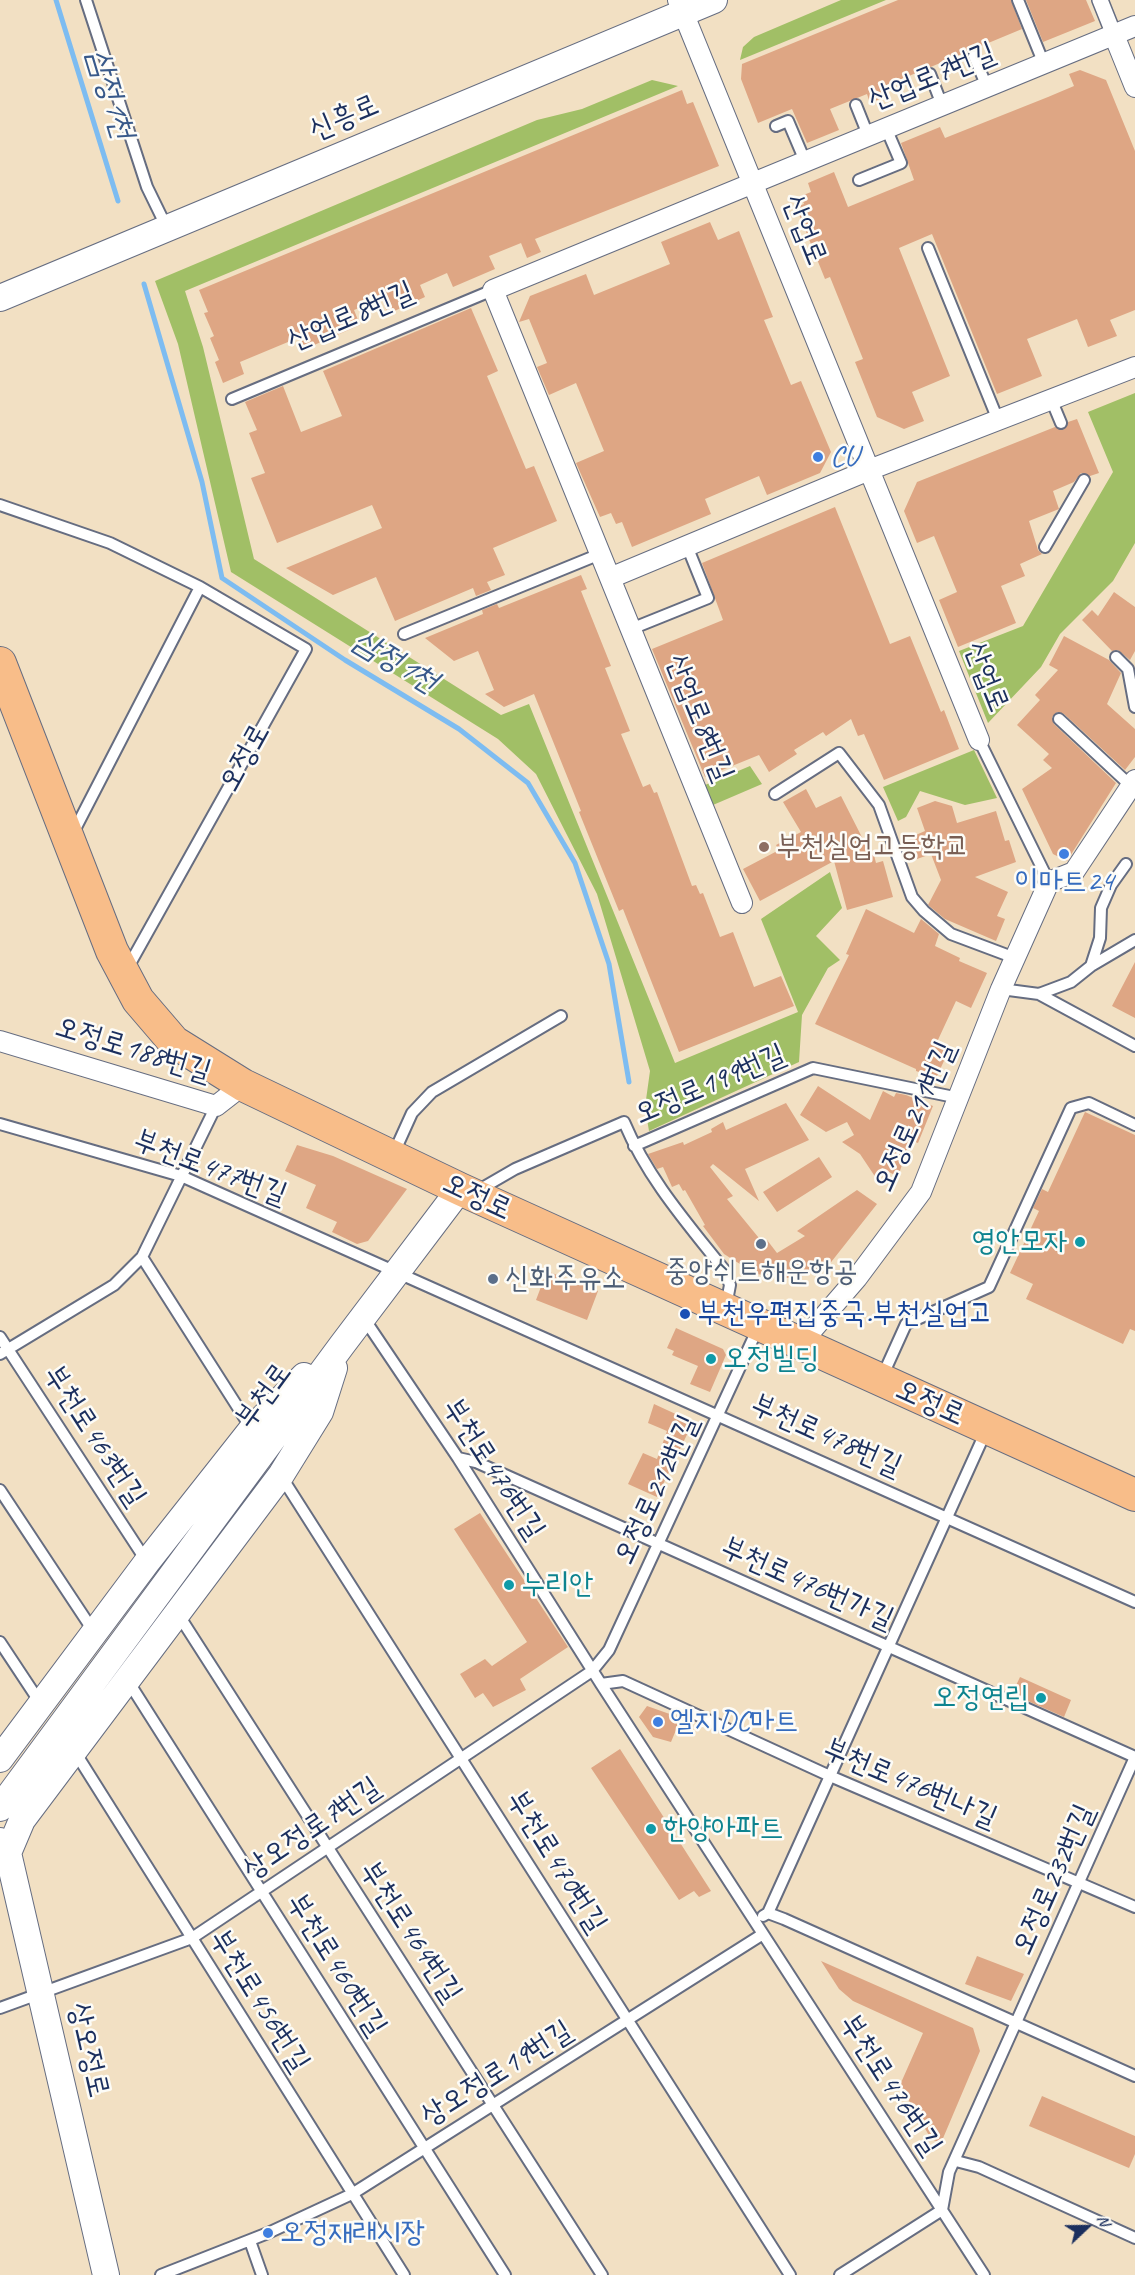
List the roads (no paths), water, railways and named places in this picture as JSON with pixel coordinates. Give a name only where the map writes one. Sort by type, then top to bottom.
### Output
[{"type":"main road","name":"오정로","points":[[0,663],[112,951],[138,1000],[174,1042],[243,1085],[466,1192],[1135,1495]]},
{"type":"street","name":"신흥로","points":[[0,298],[681,6],[714,0]]},
{"type":"street","points":[[1100,0],[1135,87]]},
{"type":"street","name":"산업로","points":[[681,6],[980,740]]},
{"type":"street","name":"산업로7번길","points":[[752,182],[1135,26]]},
{"type":"street","name":"산업로8번길","points":[[742,903],[493,290],[752,182]]},
{"type":"street","points":[[610,578],[869,470],[1135,367]]},
{"type":"street","points":[[1049,882],[1074,872],[1133,783]]},
{"type":"street","name":"오정로211번길","points":[[800,1344],[857,1278],[921,1192],[1001,989],[1049,882]]},
{"type":"street","name":"오정로188번길","points":[[0,1041],[216,1106],[243,1085]]},
{"type":"street","name":"부천로","points":[[0,1808],[363,1317],[466,1192]]},
{"type":"street","points":[[0,1759],[147,1562],[252,1429],[298,1381],[342,1345]]},
{"type":"street","points":[[4,1847],[281,1475],[320,1412],[342,1345]]},
{"type":"street","name":"상오정로","points":[[4,1847],[106,2275]]},
{"type":"lane","points":[[86,0],[147,187],[167,228]]},
{"type":"lane","points":[[1018,0],[1044,64]]},
{"type":"lane","points":[[974,56],[987,87]]},
{"type":"lane","points":[[930,74],[942,105]]},
{"type":"lane","points":[[856,105],[901,163],[859,180]]},
{"type":"lane","points":[[776,126],[788,121],[805,161]]},
{"type":"lane","points":[[928,248],[998,420]]},
{"type":"lane","name":"산업로8번길","points":[[232,399],[493,290]]},
{"type":"lane","points":[[1051,399],[1061,423]]},
{"type":"lane","points":[[1045,547],[1084,480]]},
{"type":"lane","name":"오정로","points":[[0,505],[110,543],[200,588],[306,649],[124,974]]},
{"type":"lane","points":[[631,629],[708,598],[687,546]]},
{"type":"lane","points":[[404,634],[600,554]]},
{"type":"lane","points":[[69,841],[200,588]]},
{"type":"lane","points":[[1116,657],[1128,669],[1135,707]]},
{"type":"lane","points":[[1059,719],[1133,783]]},
{"type":"lane","points":[[980,740],[1049,882]]},
{"type":"lane","points":[[775,794],[839,753],[879,805],[912,897],[924,911],[951,934],[1015,958]]},
{"type":"lane","points":[[1091,966],[1100,938],[1101,908],[1111,885],[1126,864]]},
{"type":"lane","points":[[1039,994],[1071,982],[1091,966],[1135,940]]},
{"type":"lane","points":[[1001,989],[1039,994],[1135,1046]]},
{"type":"lane","points":[[392,1157],[412,1113],[432,1092],[561,1016]]},
{"type":"lane","name":"오정로199번길","points":[[466,1192],[624,1122],[634,1146],[813,1068],[959,1098]]},
{"type":"lane","points":[[880,1380],[906,1324],[989,1287],[1071,1108],[1089,1103],[1135,1125]]},
{"type":"lane","points":[[4,1352],[114,1285],[142,1257],[216,1106]]},
{"type":"lane","name":"부천로477번길","points":[[0,1124],[181,1176],[397,1274]]},
{"type":"lane","points":[[634,1146],[660,1190],[725,1271],[730,1285],[726,1310]]},
{"type":"lane","name":"부천로","points":[[142,1257],[252,1429]]},
{"type":"lane","name":"부천로478번길","points":[[397,1274],[719,1414],[1135,1602]]},
{"type":"lane","name":"부천로476번길","points":[[363,1317],[458,1458],[592,1671],[984,2275]]},
{"type":"lane","name":"오정로212번길","points":[[592,1671],[609,1650],[760,1325]]},
{"type":"lane","name":"부천로463번길","points":[[0,1337],[4,1352],[147,1562]]},
{"type":"lane","points":[[755,1922],[768,1913],[987,1428]]},
{"type":"lane","name":"부천로476번가길","points":[[458,1458],[476,1462],[1135,1757]]},
{"type":"lane","name":"부천로470번길","points":[[281,1475],[790,2275]]},
{"type":"lane","points":[[0,1490],[94,1632]]},
{"type":"lane","name":"부천로464번길","points":[[178,1614],[602,2275]]},
{"type":"lane","points":[[0,1642],[41,1704]]},
{"type":"lane","name":"상오정로7번길","points":[[0,2008],[192,1938],[592,1671]]},
{"type":"lane","name":"부천로460번길","points":[[128,1681],[505,2275]]},
{"type":"lane","name":"부천로476번나길","points":[[601,1684],[623,1681],[830,1776],[1135,1907]]},
{"type":"lane","name":"부천로456번길","points":[[75,1751],[404,2275]]},
{"type":"lane","name":"오정로232번길","points":[[942,2210],[949,2172],[956,2161],[1135,1757]]},
{"type":"lane","points":[[768,1913],[1135,2076]]},
{"type":"lane","name":"상오정로19번길","points":[[161,2275],[250,2241],[352,2194],[763,1934]]},
{"type":"lane","points":[[956,2161],[979,2167],[1135,2238]]},
{"type":"lane","points":[[840,2275],[942,2210]]},
{"type":"lane","points":[[250,2241],[262,2275]]},
{"type":"waterway","name":"삼정1천","points":[[56,0],[118,201]]},
{"type":"waterway","name":"삼정1천","points":[[144,284],[202,482],[222,578],[345,660],[459,729],[528,783],[575,863],[609,964],[629,1082]]},
{"type":"place","name":"CU","points":[[818,457]]},
{"type":"place","name":"부천실업고등학교","points":[[764,847]]},
{"type":"place","name":"이마트24","points":[[1064,854]]},
{"type":"place","name":"영안모자","points":[[1080,1242]]},
{"type":"place","name":"중앙쉬트해운항공","points":[[761,1244]]},
{"type":"place","name":"신화주유소","points":[[493,1279]]},
{"type":"place","name":"부천우편집중국.부천실업고","points":[[685,1314]]},
{"type":"place","name":"오정빌딩","points":[[711,1359]]},
{"type":"place","name":"누리안","points":[[509,1585]]},
{"type":"place","name":"오정연립","points":[[1041,1698]]},
{"type":"place","name":"엘지DC마트","points":[[658,1722]]},
{"type":"place","name":"한양아파트","points":[[651,1829]]},
{"type":"place","name":"오정재래시장","points":[[268,2233]]}]
